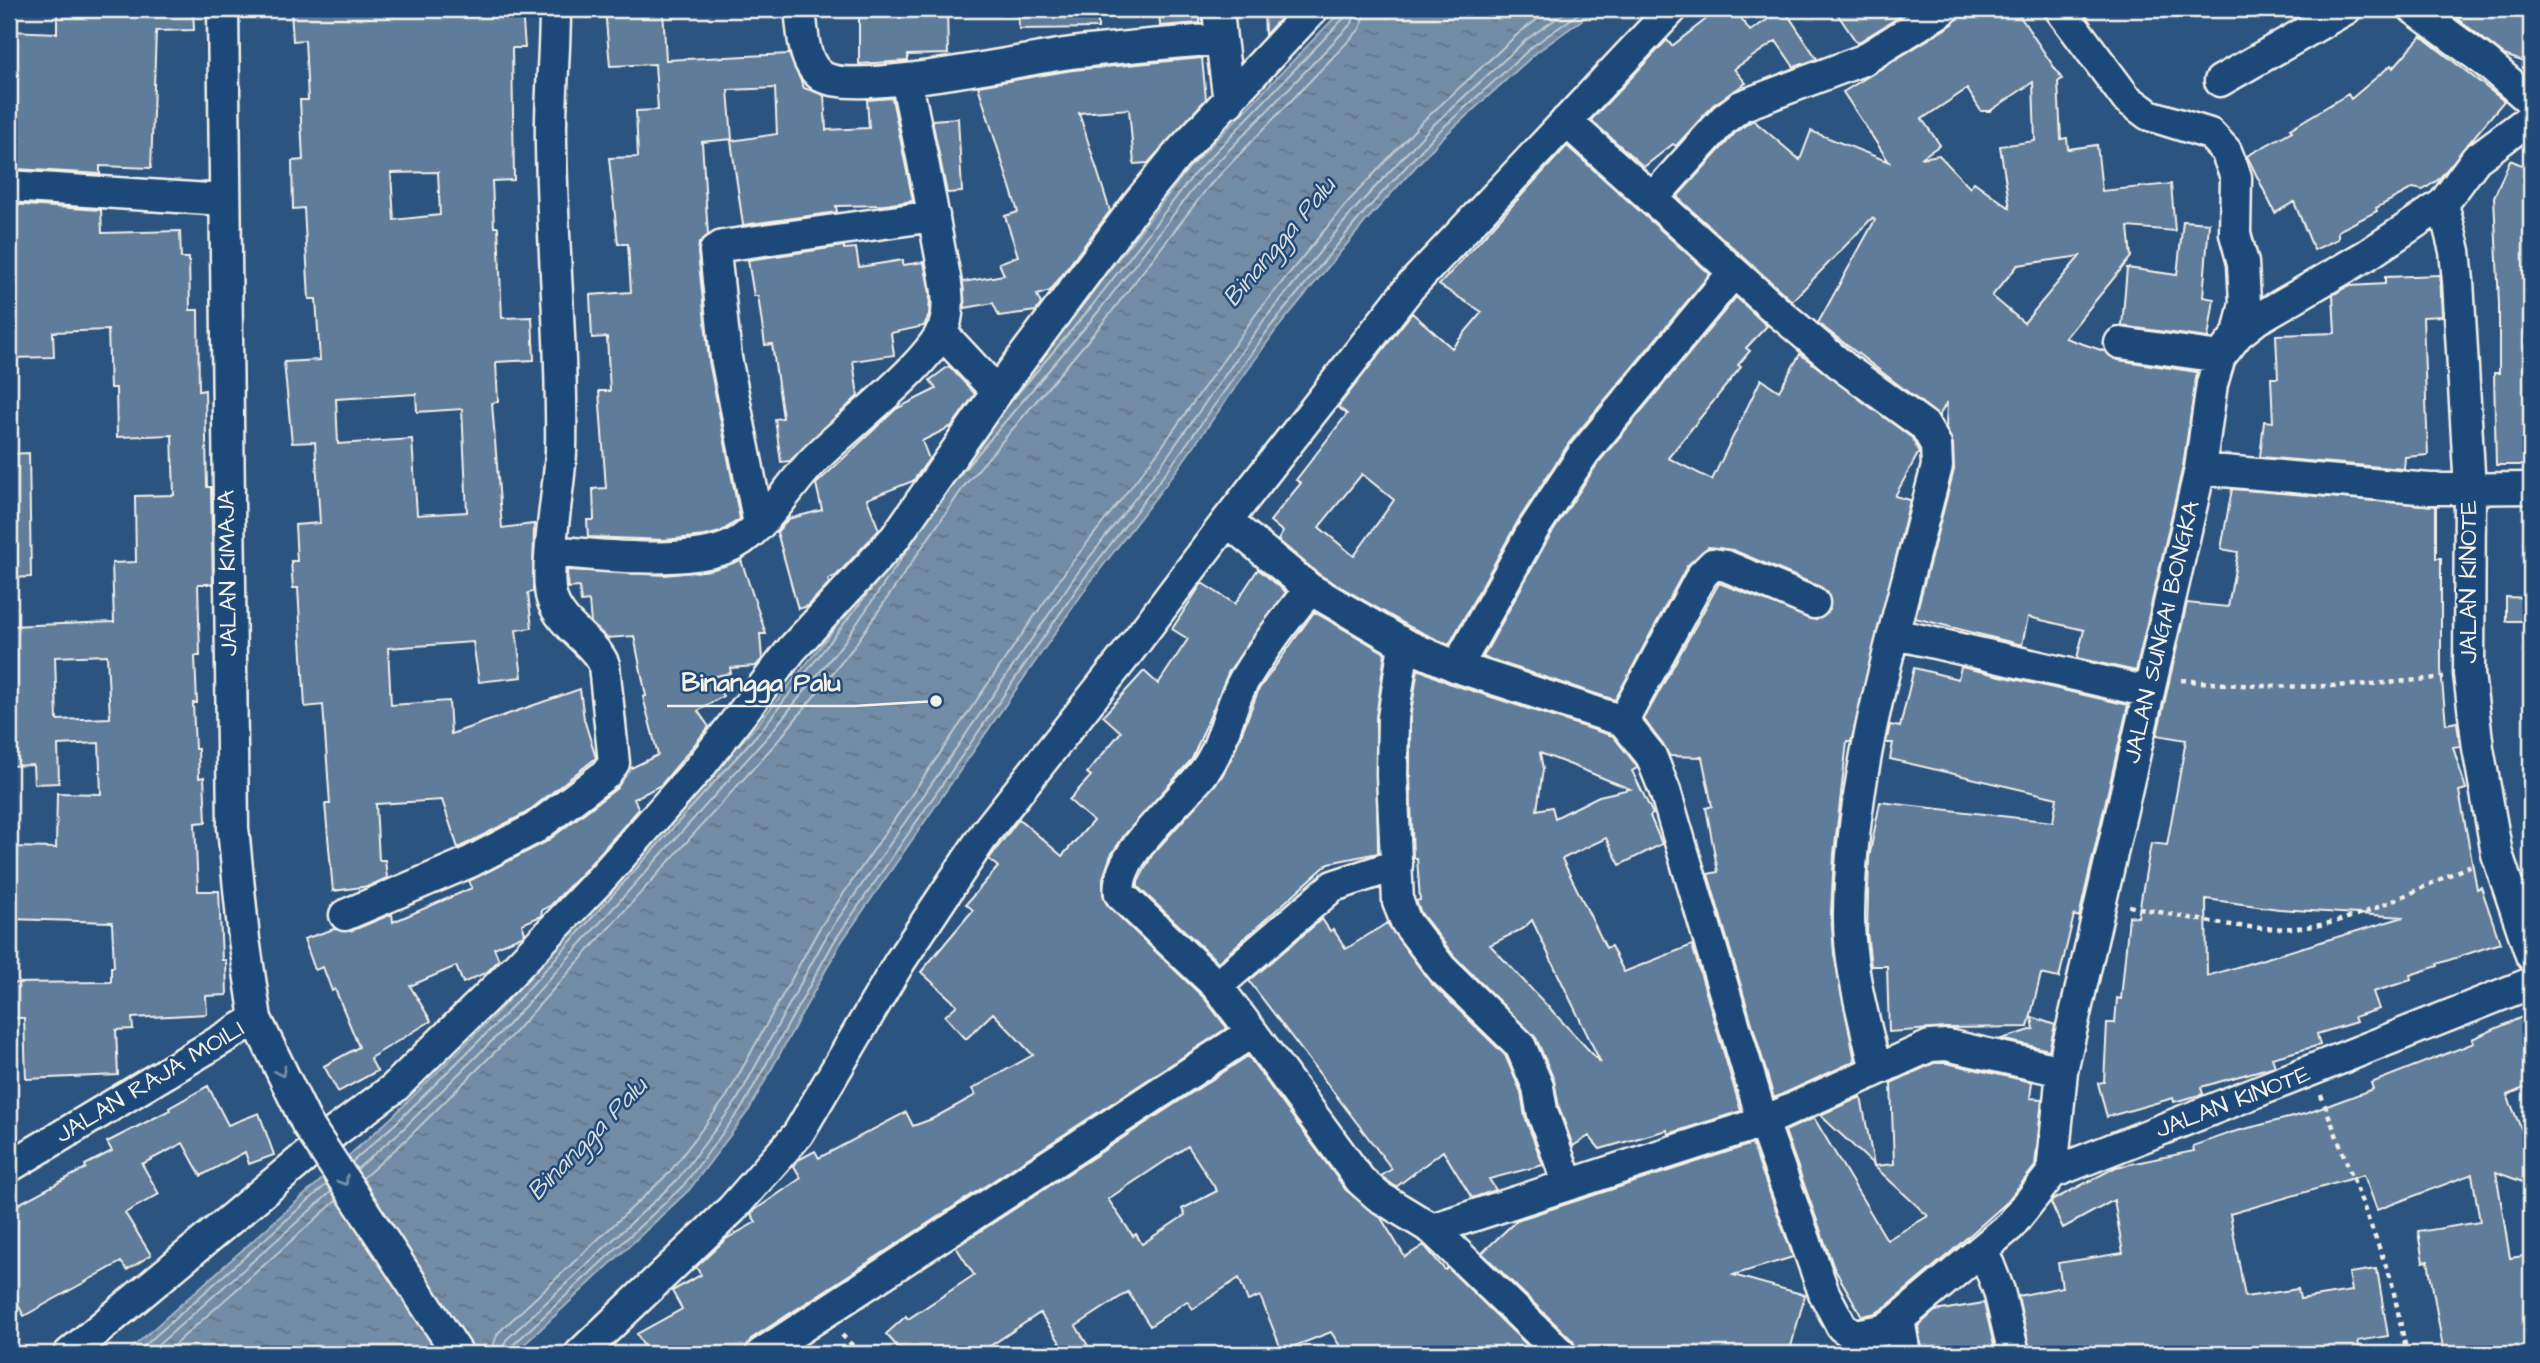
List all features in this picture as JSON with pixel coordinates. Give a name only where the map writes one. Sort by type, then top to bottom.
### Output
[{"type":"street","name":"JALAN KIMAJA","points":[[222,9],[233,828],[244,939],[256,1019],[307,1124],[458,1354]]},
{"type":"street","points":[[345,915],[470,862],[535,828],[612,767],[607,672],[599,654],[582,641],[552,599],[552,551],[561,455],[562,355],[555,267],[551,139],[555,9]]},
{"type":"street","points":[[800,9],[810,65],[824,77],[854,83],[906,79],[1074,53],[1221,39]]},
{"type":"street","points":[[1218,9],[1229,102]]},
{"type":"street","points":[[69,1354],[335,1131],[394,1088],[504,980],[681,788],[792,649],[895,538],[997,393],[1138,203],[1178,154],[1313,9]]},
{"type":"street","points":[[580,1354],[732,1209],[798,1134],[899,963],[986,832],[1126,655],[1227,521],[1410,287],[1672,9]]},
{"type":"street","points":[[1652,199],[1724,118],[1741,106],[1863,60],[1944,9]]},
{"type":"street","points":[[2060,9],[2126,98],[2149,114],[2210,134],[2226,151],[2236,177],[2235,234],[2242,263],[2245,303],[2238,334]]},
{"type":"street","points":[[2220,81],[2346,9]]},
{"type":"street","points":[[2414,9],[2487,63],[2531,101]]},
{"type":"street","points":[[552,551],[596,556],[695,555],[728,548],[759,524],[813,460],[886,394],[941,332],[947,304],[934,216],[906,79]]},
{"type":"street","name":"JALAN SUNGAI BONGKA","points":[[2052,1173],[2062,1071],[2200,469],[2212,384],[2220,358],[2238,334],[2257,319],[2367,255],[2443,204],[2476,159],[2531,118]]},
{"type":"street","points":[[1566,121],[1733,273],[1846,369],[1925,426],[1936,445],[1937,466],[1864,768],[1849,914],[1860,1004],[1876,1070]]},
{"type":"street","points":[[9,186],[224,200]]},
{"type":"street","name":"JALAN KINOTE","points":[[2443,204],[2455,251],[2458,281],[2470,490],[2469,674],[2478,748],[2497,854],[2531,955]]},
{"type":"street","points":[[759,524],[726,358],[715,251],[722,246],[934,216]]},
{"type":"street","points":[[1457,667],[1534,530],[1584,453],[1733,273]]},
{"type":"street","points":[[941,332],[997,393]]},
{"type":"street","points":[[2120,343],[2220,358]]},
{"type":"street","points":[[2200,469],[2470,490],[2531,488]]},
{"type":"street","points":[[1227,521],[1310,589],[1404,644],[1457,667],[1623,721],[1651,756],[1664,791],[1763,1122],[1824,1293],[1842,1327],[1856,1345],[1899,1319],[1983,1250],[2010,1226],[2052,1173]]},
{"type":"street","points":[[1623,721],[1702,575],[1713,564],[1726,566],[1814,603]]},
{"type":"street","points":[[1310,589],[1243,682],[1221,742],[1206,769],[1136,850],[1121,875],[1121,894],[1217,986],[1360,1180],[1378,1196],[1432,1229],[1561,1354]]},
{"type":"street","points":[[1895,635],[2150,684]]},
{"type":"street","points":[[1404,644],[1393,718],[1392,775],[1398,902],[1424,948],[1520,1045],[1538,1087],[1542,1111],[1567,1184]]},
{"type":"street","points":[[1217,986],[1333,886],[1397,865]]},
{"type":"street","name":"JALAN KINOTE","points":[[2052,1173],[2531,984]]},
{"type":"street","name":"JALAN RAJA MOILI","points":[[9,1167],[256,1019]]},
{"type":"street","points":[[761,1354],[1252,1032]]},
{"type":"street","points":[[1432,1229],[1763,1122],[1930,1046],[1947,1045],[2062,1071]]},
{"type":"street","points":[[1983,1250],[1999,1291],[2014,1354]]},
{"type":"street","points":[[1899,1319],[1905,1354]]},
{"type":"path","points":[[2150,684],[2375,685],[2469,674]]},
{"type":"path","points":[[2101,901],[2240,926],[2316,926],[2360,912],[2497,854]]},
{"type":"path","points":[[2312,1071],[2391,1279],[2407,1354]]},
{"type":"water","points":[[1343,9],[1597,9],[1537,52],[1440,140],[1366,221],[1276,330],[1179,467],[1089,584],[840,944],[749,1110],[689,1190],[514,1354],[125,1354],[390,1119],[494,1016],[757,725],[832,632],[945,469],[1085,302],[1189,168]]},
{"type":"building","points":[[57,9],[193,9],[194,30],[156,31],[151,168],[100,166],[100,174],[16,169],[16,162],[9,162],[9,31],[57,33]]},
{"type":"building","points":[[357,9],[522,9],[525,48],[512,48],[514,180],[492,181],[494,227],[498,227],[502,318],[532,317],[534,360],[496,362],[498,402],[492,403],[502,528],[534,524],[533,592],[528,593],[532,628],[516,630],[522,677],[479,682],[473,642],[388,648],[391,705],[449,701],[451,734],[580,689],[584,719],[596,758],[526,813],[458,848],[442,800],[376,804],[379,860],[385,860],[387,878],[369,886],[333,891],[325,804],[330,804],[323,705],[305,707],[298,588],[293,588],[291,561],[297,561],[295,525],[320,523],[315,442],[292,443],[284,362],[320,360],[316,299],[309,299],[304,208],[293,209],[292,161],[303,160],[300,100],[308,100],[305,40],[293,41],[291,12]],"holes":[[[438,172],[440,215],[394,220],[391,173]],[[416,394],[417,412],[462,409],[467,512],[417,515],[412,439],[338,444],[336,399]]]},
{"type":"building","points":[[605,9],[663,9],[666,60],[789,54],[804,88],[824,95],[826,130],[869,128],[867,100],[892,98],[913,201],[884,205],[836,206],[837,212],[743,225],[731,141],[777,134],[775,88],[728,90],[732,139],[702,142],[708,235],[699,243],[698,253],[709,361],[740,519],[720,532],[705,536],[664,540],[588,537],[587,520],[594,520],[593,489],[606,488],[599,391],[610,391],[607,337],[592,338],[590,295],[631,292],[628,244],[618,244],[609,158],[638,157],[636,111],[658,110],[655,64],[610,66]]},
{"type":"building","points":[[859,9],[947,9],[948,54],[908,55],[908,61],[859,64]]},
{"type":"building","points":[[1018,9],[1098,9],[1098,28],[1019,29]]},
{"type":"building","points":[[1159,9],[1200,9],[1200,23],[1160,26]]},
{"type":"building","points":[[1264,9],[1289,9],[1265,35]]},
{"type":"building","points":[[1719,9],[1735,9],[1750,31],[1784,9],[1817,59],[1794,67],[1776,41],[1734,69],[1746,83],[1713,105],[1676,146],[1673,144],[1644,167],[1591,120],[1667,40],[1672,46]]},
{"type":"building","points":[[1834,9],[1912,9],[1857,43]]},
{"type":"building","points":[[1961,9],[2015,9],[2062,79],[2058,82],[2061,139],[2067,138],[2068,149],[2097,145],[2102,191],[2171,184],[2175,231],[2128,227],[2131,257],[2065,338],[2104,351],[2118,360],[2197,372],[2183,466],[2136,671],[2077,658],[2084,630],[2028,617],[2022,645],[1915,618],[1954,470],[1953,444],[1946,428],[1947,402],[1939,416],[1818,323],[1875,220],[1872,218],[1792,301],[1677,197],[1736,132],[1753,120],[1800,160],[1811,131],[1889,162],[1843,92],[1953,24]],"holes":[[[2033,82],[2035,141],[2000,146],[2010,208],[1974,182],[1970,188],[1939,155],[1921,158],[1940,145],[1922,119],[1967,89],[1981,111],[1990,111]],[[2080,256],[2024,323],[1992,296],[2018,265]]]},
{"type":"building","points":[[2445,9],[2531,9],[2531,64],[2504,55]]},
{"type":"building","points":[[2421,36],[2504,101],[2439,179],[2423,190],[2413,188],[2376,208],[2377,211],[2338,231],[2338,239],[2314,250],[2294,202],[2275,213],[2247,156],[2292,131],[2290,129],[2348,94],[2351,99],[2391,65],[2393,68]]},
{"type":"building","points":[[1202,58],[1206,99],[1148,163],[1134,164],[1129,109],[1079,113],[1110,211],[1050,291],[1037,295],[1041,304],[1036,311],[999,316],[993,303],[965,308],[963,282],[1004,275],[999,263],[1018,256],[1005,216],[1018,212],[978,86],[1073,70]]},
{"type":"building","points":[[958,118],[962,192],[947,193],[932,120]]},
{"type":"building","points":[[1567,146],[1710,274],[1569,443],[1518,521],[1449,645],[1412,628],[1320,575],[1278,540],[1283,532],[1270,521],[1301,483],[1296,480],[1347,414],[1338,407],[1412,313],[1452,348],[1482,312],[1439,285]],"holes":[[[1362,474],[1394,500],[1354,556],[1319,527]]]},
{"type":"building","points":[[2510,160],[2531,169],[2531,465],[2496,465],[2494,373],[2499,373],[2499,304],[2494,197]]},
{"type":"building","points":[[9,204],[101,210],[102,233],[180,231],[181,258],[189,258],[190,310],[198,310],[199,391],[205,390],[207,487],[211,487],[213,584],[198,584],[200,656],[195,656],[197,703],[193,703],[195,749],[198,749],[199,778],[204,777],[206,822],[195,823],[198,891],[219,891],[222,960],[226,960],[227,995],[206,996],[207,1014],[132,1018],[133,1029],[116,1030],[118,1075],[26,1079],[24,1018],[9,1018],[9,983],[111,982],[111,967],[114,967],[112,922],[9,919],[9,847],[56,848],[57,793],[101,794],[99,743],[58,745],[59,783],[34,784],[33,765],[9,766],[9,626],[114,622],[112,563],[136,562],[135,496],[174,495],[172,435],[117,437],[116,388],[110,388],[108,330],[53,332],[54,357],[9,358]],"holes":[[[107,655],[110,718],[57,720],[55,657]]]},
{"type":"building","points":[[2183,221],[2209,223],[2203,297],[2214,299],[2208,338],[2122,326],[2127,268],[2177,275]]},
{"type":"building","points":[[844,246],[844,249],[856,248],[859,267],[903,260],[903,265],[924,262],[930,294],[929,315],[924,326],[891,333],[894,355],[853,361],[858,396],[790,461],[781,462],[775,419],[783,418],[772,344],[765,345],[758,296],[754,296],[748,260]]},
{"type":"building","points":[[2440,275],[2442,316],[2423,317],[2428,455],[2405,457],[2404,469],[2260,457],[2264,421],[2273,422],[2271,378],[2278,378],[2276,335],[2335,333],[2333,295],[2348,286],[2385,284],[2385,277]]},
{"type":"building","points":[[1736,297],[1767,326],[1746,348],[1750,351],[1738,365],[1741,367],[1668,458],[1712,480],[1761,379],[1779,391],[1800,354],[1912,438],[1919,452],[1895,496],[1910,500],[1851,742],[1847,742],[1834,854],[1831,913],[1834,954],[1855,1061],[1774,1098],[1708,874],[1718,872],[1706,808],[1712,806],[1702,757],[1670,756],[1644,719],[1719,583],[1816,620],[1830,610],[1828,593],[1821,587],[1733,550],[1708,547],[1687,566],[1615,700],[1483,657],[1548,539],[1598,463]]},
{"type":"building","points":[[949,366],[975,394],[952,426],[922,441],[929,459],[913,481],[867,499],[879,530],[836,576],[828,579],[829,583],[808,606],[798,609],[777,532],[788,519],[822,510],[816,484],[896,409],[936,389],[930,380]]},
{"type":"building","points":[[29,453],[31,577],[9,578],[9,454]]},
{"type":"building","points":[[2232,489],[2436,506],[2436,558],[2441,558],[2441,670],[2446,724],[2457,722],[2460,746],[2453,747],[2466,789],[2459,791],[2477,889],[2481,887],[2500,943],[2437,964],[2438,966],[2410,975],[2411,980],[2373,992],[2379,1009],[2354,1017],[2356,1022],[2317,1034],[2320,1045],[2272,1058],[2275,1066],[2201,1087],[2203,1094],[2174,1102],[2173,1098],[2107,1117],[2098,1083],[2104,1082],[2107,1023],[2115,1023],[2117,998],[2121,999],[2129,916],[2138,917],[2151,843],[2167,845],[2186,740],[2157,735],[2187,603],[2228,607],[2238,552],[2221,549]],"holes":[[[2206,899],[2279,909],[2404,917],[2207,976]]]},
{"type":"building","points":[[741,560],[766,634],[760,634],[762,659],[756,666],[730,668],[731,673],[711,677],[723,696],[698,711],[709,727],[661,785],[634,799],[639,809],[586,869],[550,906],[542,910],[541,916],[522,924],[525,933],[522,936],[494,948],[499,960],[487,972],[463,983],[456,966],[410,986],[431,1021],[370,1058],[377,1071],[338,1092],[324,1066],[359,1047],[335,989],[332,991],[323,967],[315,970],[304,939],[334,929],[351,931],[392,914],[393,922],[472,888],[469,881],[546,842],[617,788],[629,769],[658,755],[643,697],[646,696],[634,636],[607,638],[591,623],[589,601],[581,602],[579,587],[568,588],[567,570],[665,575],[711,570]]},
{"type":"building","points":[[1258,569],[1286,592],[1229,671],[1192,759],[1125,834],[1111,855],[1103,878],[1103,894],[1108,906],[1204,998],[1227,1028],[751,1339],[744,1354],[648,1354],[637,1334],[682,1309],[672,1291],[701,1275],[696,1267],[726,1239],[756,1222],[751,1214],[755,1210],[801,1178],[794,1166],[798,1160],[815,1151],[819,1158],[906,1112],[913,1126],[932,1119],[976,1095],[972,1089],[1033,1055],[993,1013],[966,1039],[945,1016],[957,1005],[921,972],[973,910],[966,904],[998,867],[989,859],[1019,819],[1062,856],[1093,821],[1069,800],[1091,776],[1087,773],[1121,732],[1103,716],[1144,671],[1158,684],[1188,639],[1172,629],[1202,583],[1235,604]]},
{"type":"building","points":[[2506,597],[2531,598],[2531,621],[2506,621]]},
{"type":"building","points":[[1314,612],[1385,653],[1376,718],[1378,853],[1329,863],[1218,962],[1138,887],[1138,882],[1152,855],[1221,778],[1259,689]]},
{"type":"building","points":[[1961,667],[2128,705],[2079,917],[2074,915],[2059,978],[2041,974],[2028,1027],[1889,1032],[1887,966],[1871,966],[1867,932],[1869,858],[1880,802],[2053,822],[2057,798],[1890,759],[1893,743],[1886,743],[1890,725],[1900,727],[1914,668],[1958,679]]},
{"type":"building","points":[[1418,669],[1451,684],[1613,736],[1636,765],[1637,768],[1632,771],[1653,814],[1650,816],[1662,844],[1620,865],[1606,838],[1562,859],[1606,948],[1611,946],[1624,972],[1692,945],[1741,1111],[1668,1134],[1667,1130],[1600,1149],[1589,1136],[1573,1146],[1559,1107],[1554,1080],[1536,1038],[1455,957],[1421,913],[1416,901],[1420,900],[1417,858],[1413,858],[1410,719]],"holes":[[[1540,753],[1571,765],[1630,789],[1599,796],[1555,818],[1552,807],[1537,810],[1543,769]],[[1532,920],[1568,995],[1601,1063],[1490,945],[1524,928]]]},
{"type":"building","points":[[1322,919],[1330,931],[1333,929],[1346,949],[1387,923],[1430,982],[1505,1055],[1521,1092],[1525,1117],[1543,1165],[1489,1179],[1496,1190],[1472,1198],[1443,1151],[1396,1187],[1381,1176],[1392,1169],[1249,981]]},
{"type":"building","points":[[2531,1013],[2531,1085],[2507,1095],[2531,1152],[2531,1185],[2496,1172],[2510,1258],[2531,1255],[2531,1354],[2444,1354],[2428,1261],[2423,1262],[2418,1232],[2480,1222],[2472,1174],[2377,1210],[2364,1175],[2230,1214],[2245,1297],[2298,1289],[2300,1299],[2352,1291],[2349,1273],[2377,1269],[2388,1336],[2358,1341],[2361,1354],[2031,1354],[2018,1296],[2062,1287],[2058,1263],[2123,1253],[2114,1200],[2063,1228],[2051,1203],[2053,1200],[2116,1167],[2194,1151],[2193,1146],[2233,1132],[2308,1113],[2373,1089],[2371,1083],[2474,1043],[2472,1039]]},
{"type":"building","points":[[2032,1017],[2055,1025],[2049,1050],[2001,1039],[2034,1029]]},
{"type":"building","points":[[1248,1056],[1346,1190],[1381,1218],[1405,1257],[1424,1245],[1445,1270],[1448,1268],[1531,1349],[1524,1354],[1345,1354],[1331,1332],[1282,1351],[1260,1296],[1248,1301],[1239,1278],[1193,1309],[1187,1301],[1150,1326],[1128,1292],[1076,1326],[1093,1354],[1068,1354],[1040,1313],[978,1354],[904,1354],[886,1334],[906,1316],[908,1319],[974,1275],[956,1247]],"holes":[[[1188,1146],[1217,1191],[1182,1209],[1185,1215],[1142,1244],[1136,1234],[1133,1236],[1108,1199]]]},
{"type":"building","points":[[1934,1063],[1946,1063],[2032,1082],[2030,1098],[2042,1099],[2035,1166],[2005,1204],[1952,1251],[1888,1305],[1876,1313],[1862,1316],[1834,1268],[1785,1131],[1814,1118],[1887,1240],[1928,1216],[1874,1166],[1894,1164],[1891,1083]]},
{"type":"building","points":[[208,1086],[228,1125],[259,1113],[274,1155],[249,1164],[245,1152],[201,1176],[183,1143],[142,1164],[159,1194],[125,1213],[151,1255],[127,1270],[121,1262],[24,1316],[9,1288],[9,1209],[86,1168],[85,1165],[112,1151],[107,1142],[170,1110],[169,1108]]},
{"type":"building","points":[[1861,1097],[1874,1165],[1820,1115]]},
{"type":"building","points":[[1752,1144],[1793,1257],[1733,1275],[1805,1295],[1789,1354],[1578,1354],[1573,1341],[1482,1253],[1517,1220]]},
{"type":"building","points":[[1984,1303],[1996,1354],[1922,1354],[1918,1326],[1935,1311]]},
{"type":"place","name":"Binangga Palu","points":[[936,701]]}]
